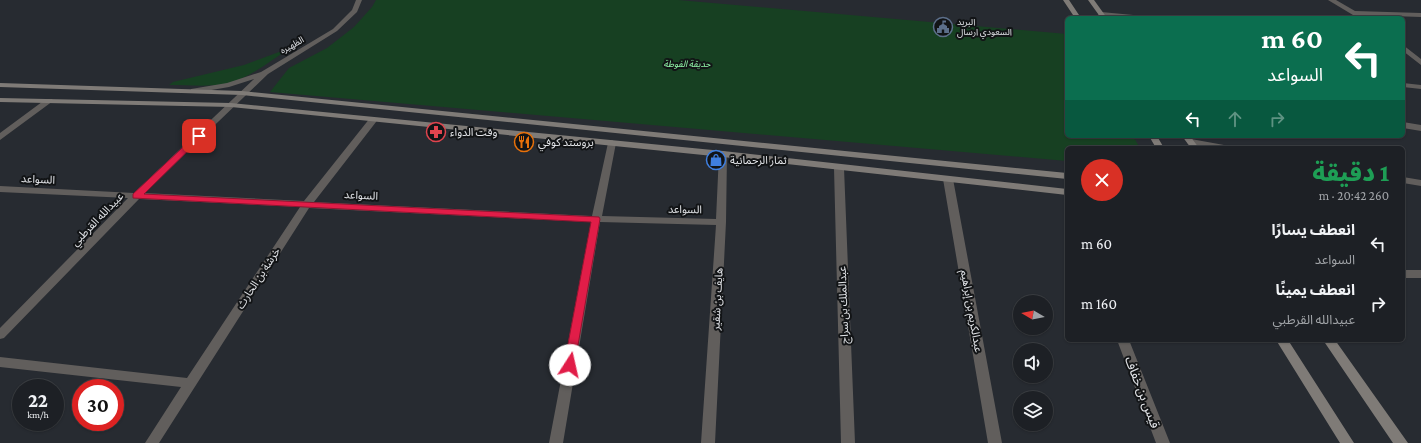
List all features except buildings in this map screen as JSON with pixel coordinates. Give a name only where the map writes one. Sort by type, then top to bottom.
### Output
[{"type":"street","name":"الظهيره","points":[[231,105],[265,72],[335,30],[355,11],[360,0]]},
{"type":"street","points":[[1066,0],[1077,16]]},
{"type":"street","points":[[1091,0],[1102,16]]},
{"type":"street","points":[[1331,0],[1359,16]]},
{"type":"street","points":[[1356,14],[1421,15]]},
{"type":"street","points":[[1405,49],[1421,63]]},
{"type":"street","points":[[167,91],[197,91],[229,85],[257,75],[280,62]]},
{"type":"street","points":[[0,85],[242,93],[1065,176]]},
{"type":"street","points":[[1405,85],[1421,87]]},
{"type":"street","points":[[0,100],[231,105],[723,154],[838,168],[948,179],[1065,194]]},
{"type":"street","points":[[0,137],[49,101]]},
{"type":"street","name":"عبيدالله القرطبي","points":[[0,335],[136,196],[231,105]]},
{"type":"street","name":"خرشة بن الحارث","points":[[152,443],[306,205],[373,120]]},
{"type":"street","points":[[1405,125],[1421,128]]},
{"type":"street","points":[[1191,142],[1213,146]]},
{"type":"street","points":[[556,443],[596,219],[612,143]]},
{"type":"street","points":[[749,157],[760,157],[767,154],[766,148],[755,144]]},
{"type":"street","points":[[796,163],[789,159],[790,153],[798,150],[805,150]]},
{"type":"street","name":"هايف بن شقير","points":[[708,443],[721,222],[723,154]]},
{"type":"street","name":"عبدالملك بن سراج","points":[[838,168],[848,443]]},
{"type":"street","name":"عبدالكريم بن إبراهيم","points":[[948,179],[995,443]]},
{"type":"street","points":[[1405,180],[1421,183]]},
{"type":"street","name":"السواعد","points":[[0,189],[596,219],[721,222]]},
{"type":"street","points":[[1405,274],[1421,274]]},
{"type":"street","name":"قيس بن خفاف","points":[[1124,342],[1163,443]]},
{"type":"street","points":[[1283,342],[1347,443]]},
{"type":"street","points":[[1330,342],[1401,443]]},
{"type":"street","points":[[0,362],[191,383]]},
{"type":"green space","name":"حديقة الفوطة","points":[[376,0],[678,0],[1065,34],[1065,138],[1134,138],[1139,146],[1065,146],[1065,161],[270,92],[289,68],[327,48],[354,27],[372,7]]},
{"type":"green space","points":[[290,48],[251,74],[234,82],[197,86],[169,85],[173,82],[244,65]]},
{"type":"place","name":"البريد السعودي ارسال","points":[[943,27]]},
{"type":"place","name":"وقت الدواء","points":[[436,132]]},
{"type":"place","name":"بروستد كوفي","points":[[524,142]]},
{"type":"place","name":"ثمار الرحمانية","points":[[716,160]]},
{"type":"route","points":[[199,136],[136,196],[596,219],[570,365]]}]
